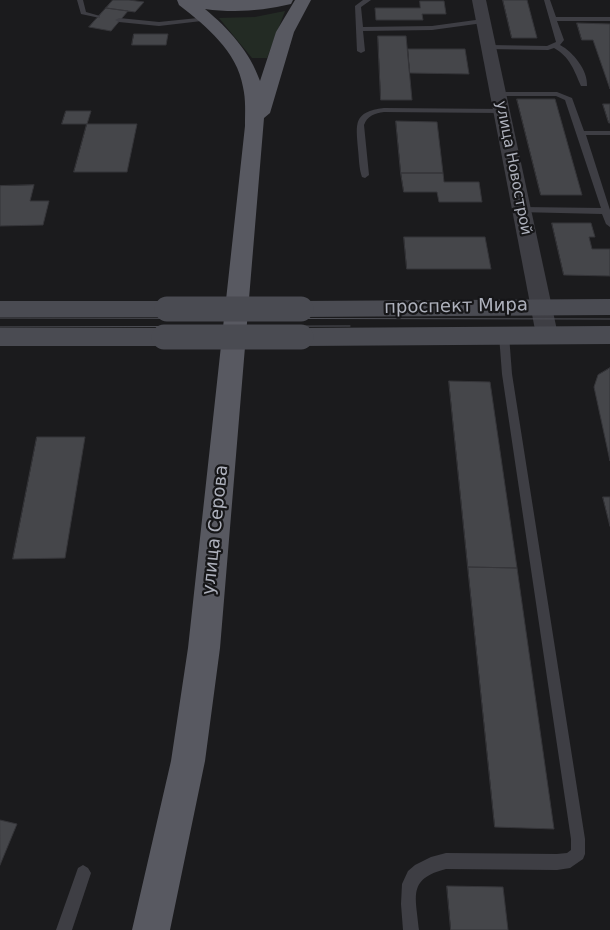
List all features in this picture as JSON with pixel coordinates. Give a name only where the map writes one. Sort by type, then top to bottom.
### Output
[{"type":"main road","points":[[184,1],[224,8],[263,5],[285,0]]},
{"type":"main road","points":[[255,126],[285,32],[303,0]]},
{"type":"main road","points":[[184,1],[208,19],[244,64],[252,84],[255,126]]},
{"type":"main road","name":"улица Серова","points":[[151,930],[188,761],[204,648],[255,126]]},
{"type":"main road","name":"проспект Мира","points":[[0,309],[610,307]]},
{"type":"main road","name":"проспект Мира","points":[[1,341],[164,337],[610,335]]},
{"type":"street","name":"улица Новострой","points":[[479,0],[547,335]]},
{"type":"lane","points":[[80,0],[83,13],[98,17]]},
{"type":"lane","points":[[361,51],[358,6],[368,0]]},
{"type":"lane","points":[[489,47],[548,48],[555,46],[560,40],[548,0]]},
{"type":"lane","points":[[553,18],[610,19]]},
{"type":"lane","points":[[120,20],[159,24],[208,19]]},
{"type":"lane","points":[[359,29],[424,29],[483,21]]},
{"type":"lane","points":[[555,46],[570,54],[576,62],[584,84]]},
{"type":"lane","points":[[365,176],[360,125],[361,121],[369,113],[384,110],[500,102],[564,95],[571,102],[610,224]]},
{"type":"lane","points":[[581,133],[610,133]]},
{"type":"lane","points":[[522,210],[605,211]]},
{"type":"lane","points":[[410,930],[408,886],[416,872],[432,864],[446,861],[556,862],[570,860],[578,854],[578,839],[507,374],[504,335]]},
{"type":"lane","points":[[64,930],[83,873]]},
{"type":"shaded area","points":[[285,11],[267,58],[252,58],[219,18],[255,17]]},
{"type":"building","points":[[113,0],[144,2],[135,12],[106,8]]},
{"type":"building","points":[[503,0],[527,0],[537,38],[512,38]]},
{"type":"building","points":[[420,1],[444,1],[446,14],[422,14],[423,20],[376,20],[375,8],[420,8]]},
{"type":"building","points":[[106,8],[128,11],[111,31],[89,27]]},
{"type":"building","points":[[577,23],[610,24],[610,89],[593,40],[582,40]]},
{"type":"building","points":[[134,34],[168,34],[166,45],[132,45]]},
{"type":"building","points":[[378,36],[406,36],[412,100],[381,100]]},
{"type":"building","points":[[408,49],[465,49],[469,74],[410,73]]},
{"type":"building","points":[[517,99],[555,99],[582,195],[541,195]]},
{"type":"building","points":[[603,104],[610,104],[610,123],[609,123]]},
{"type":"building","points":[[66,111],[91,111],[87,124],[62,124]]},
{"type":"building","points":[[396,121],[437,122],[443,173],[401,173]]},
{"type":"building","points":[[87,124],[137,124],[127,172],[74,172]]},
{"type":"building","points":[[401,173],[443,173],[444,182],[479,182],[482,202],[439,202],[437,192],[404,192]]},
{"type":"building","points":[[34,185],[30,201],[49,201],[43,225],[0,226],[0,186]]},
{"type":"building","points":[[552,223],[591,223],[595,237],[589,237],[592,249],[610,249],[610,276],[564,275]]},
{"type":"building","points":[[404,237],[485,237],[491,269],[407,269]]},
{"type":"building","points":[[610,368],[610,461],[594,387],[598,375]]},
{"type":"building","points":[[449,381],[490,382],[517,568],[468,567]]},
{"type":"building","points":[[37,437],[85,437],[65,558],[13,559]]},
{"type":"building","points":[[603,497],[610,497],[610,526]]},
{"type":"building","points":[[468,567],[517,568],[554,829],[495,827]]},
{"type":"building","points":[[0,820],[17,824],[0,865]]},
{"type":"building","points":[[447,886],[503,887],[508,930],[451,930]]},
{"type":"tram line","points":[[0,318],[610,319]]},
{"type":"tram line","points":[[0,327],[350,326]]}]
